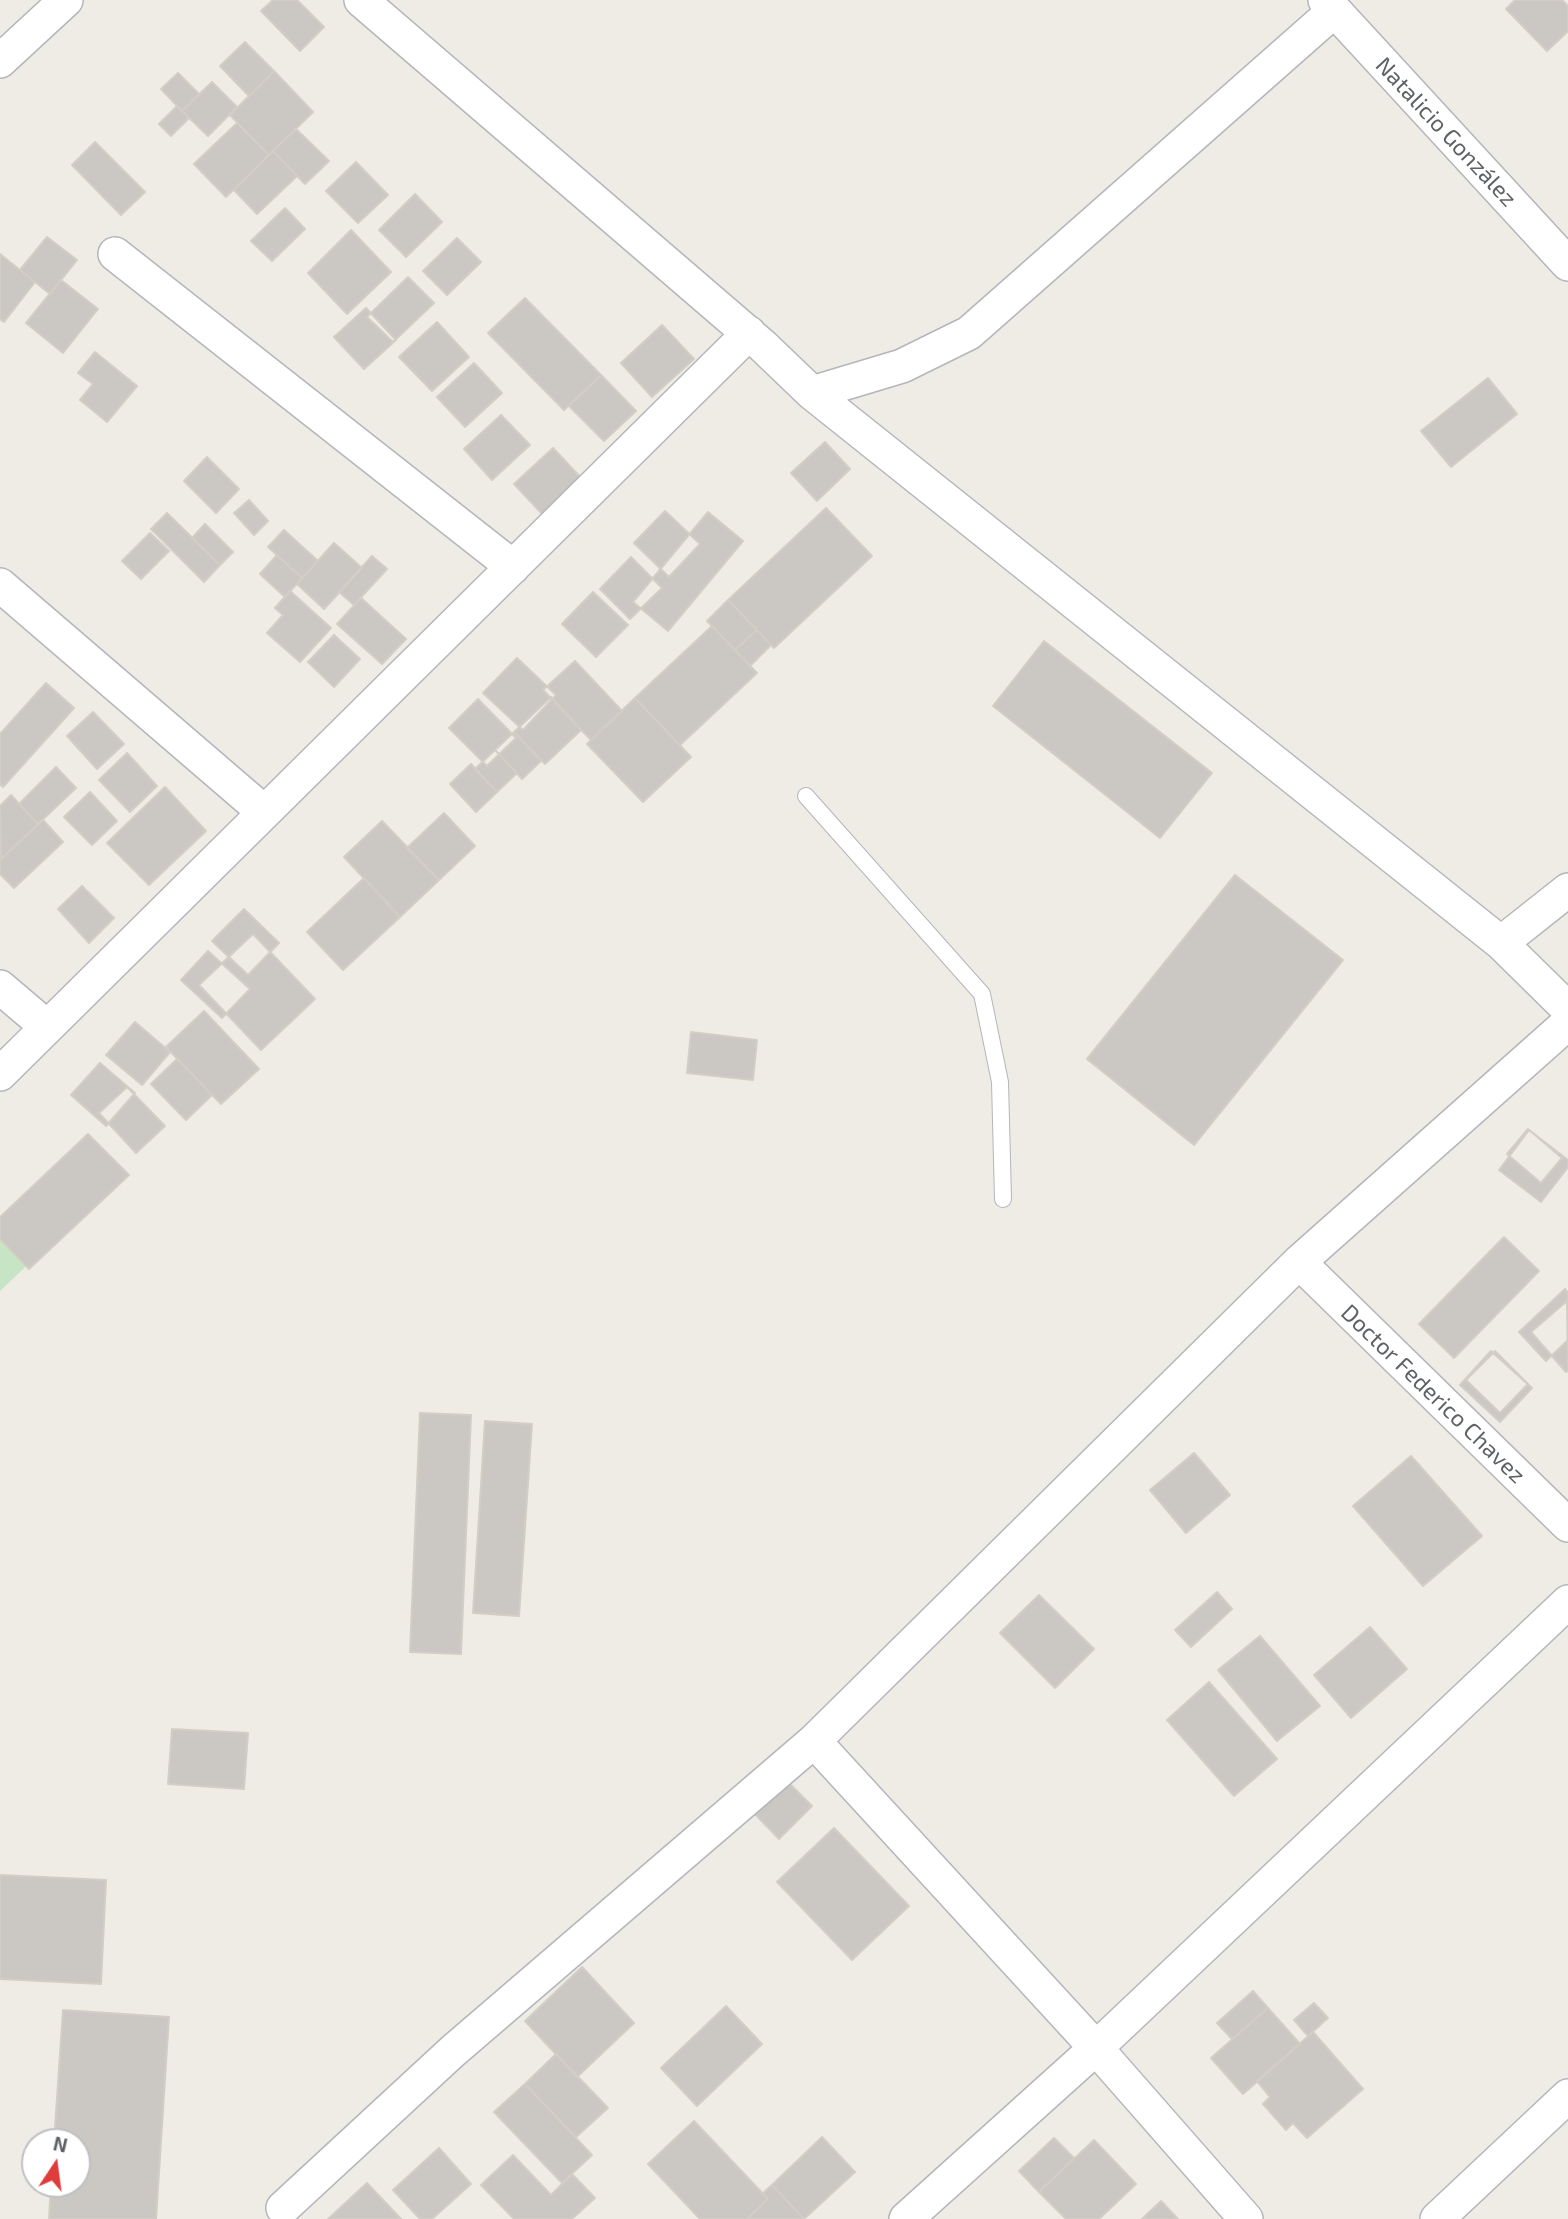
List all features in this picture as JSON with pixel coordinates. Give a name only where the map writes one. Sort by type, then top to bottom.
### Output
[{"type":"street","points":[[0,61],[66,0]]},
{"type":"street","points":[[361,0],[749,333],[812,393],[1501,943],[1568,1009]]},
{"type":"street","points":[[812,393],[902,366],[969,333],[1330,5]]},
{"type":"street","name":"Natalicio González","points":[[1330,5],[1568,264]]},
{"type":"street","points":[[116,254],[513,566]]},
{"type":"street","points":[[0,1074],[749,333]]},
{"type":"street","points":[[0,585],[264,813]]},
{"type":"street","points":[[1501,943],[1568,890]]},
{"type":"street","points":[[0,987],[47,1027]]},
{"type":"street","points":[[286,2213],[453,2051],[814,1741],[1299,1262],[1568,1023]]},
{"type":"street","name":"Doctor Federico Chavez","points":[[1299,1262],[1568,1525]]},
{"type":"street","points":[[906,2219],[1096,2048],[1568,1602]]},
{"type":"street","points":[[814,1741],[1096,2048],[1246,2219]]},
{"type":"street","points":[[1437,2219],[1568,2096]]},
{"type":"lane","points":[[806,796],[982,994],[1000,1082],[1003,1199]]},
{"type":"green space","points":[[0,1222],[38,1255],[0,1291]]},
{"type":"building","points":[[273,0],[297,0],[324,27],[300,51],[261,11]]},
{"type":"building","points":[[1515,0],[1562,0],[1568,6],[1568,31],[1547,51],[1506,9]]},
{"type":"building","points":[[245,42],[274,71],[249,96],[220,66]]},
{"type":"building","points":[[274,71],[313,112],[269,155],[230,115]]},
{"type":"building","points":[[178,73],[199,94],[182,111],[161,89]]},
{"type":"building","points":[[212,82],[237,107],[208,136],[182,111]]},
{"type":"building","points":[[177,106],[189,118],[171,136],[159,124]]},
{"type":"building","points":[[237,123],[269,155],[226,197],[194,164]]},
{"type":"building","points":[[296,129],[329,161],[305,184],[273,151]]},
{"type":"building","points":[[95,142],[145,192],[121,215],[72,165]]},
{"type":"building","points":[[273,151],[297,176],[257,214],[234,190]]},
{"type":"building","points":[[356,162],[388,195],[358,223],[326,191]]},
{"type":"building","points":[[415,194],[442,222],[406,257],[379,230]]},
{"type":"building","points":[[285,208],[305,229],[272,261],[251,241]]},
{"type":"building","points":[[351,230],[391,272],[347,314],[308,273]]},
{"type":"building","points":[[47,237],[77,260],[50,294],[20,270]]},
{"type":"building","points":[[457,238],[481,262],[447,295],[423,271]]},
{"type":"building","points":[[0,254],[35,282],[4,322],[0,319]]},
{"type":"building","points":[[408,277],[434,303],[393,342],[367,317]]},
{"type":"building","points":[[61,280],[98,309],[63,353],[26,323]]},
{"type":"building","points":[[525,298],[601,375],[564,410],[488,333]]},
{"type":"building","points":[[366,308],[396,340],[364,369],[334,337]]},
{"type":"building","points":[[437,322],[469,357],[432,391],[399,357]]},
{"type":"building","points":[[662,325],[694,359],[652,397],[621,363]]},
{"type":"building","points":[[95,352],[137,386],[107,422],[80,400],[93,384],[78,373]]},
{"type":"building","points":[[474,363],[502,393],[465,427],[437,397]]},
{"type":"building","points":[[601,375],[636,411],[604,441],[569,406]]},
{"type":"building","points":[[1488,378],[1517,414],[1451,467],[1421,431]]},
{"type":"building","points":[[501,415],[530,445],[492,480],[464,449]]},
{"type":"building","points":[[825,442],[850,469],[817,501],[791,473]]},
{"type":"building","points":[[553,448],[583,480],[544,516],[514,484]]},
{"type":"building","points":[[207,457],[239,489],[216,513],[184,481]]},
{"type":"building","points":[[249,500],[268,521],[254,535],[234,513]]},
{"type":"building","points":[[826,508],[872,556],[774,648],[728,600]]},
{"type":"building","points":[[665,511],[700,544],[669,577],[634,543]]},
{"type":"building","points":[[708,512],[743,541],[668,631],[633,602]]},
{"type":"building","points":[[167,513],[220,565],[204,582],[151,529]]},
{"type":"building","points":[[205,524],[233,552],[220,565],[192,538]]},
{"type":"building","points":[[284,530],[318,561],[302,578],[268,547]]},
{"type":"building","points":[[150,533],[169,551],[141,579],[122,561]]},
{"type":"building","points":[[334,543],[362,568],[324,609],[297,584]]},
{"type":"building","points":[[277,555],[302,578],[285,597],[260,574]]},
{"type":"building","points":[[372,556],[387,569],[354,605],[339,592]]},
{"type":"building","points":[[631,557],[662,588],[630,619],[600,589]]},
{"type":"building","points":[[290,591],[331,628],[300,662],[267,633],[283,615],[275,608]]},
{"type":"building","points":[[593,592],[628,625],[596,657],[562,624]]},
{"type":"building","points":[[361,598],[406,639],[382,664],[337,624]]},
{"type":"building","points":[[728,600],[757,630],[735,650],[707,621]]},
{"type":"building","points":[[712,626],[757,673],[680,745],[635,698]]},
{"type":"building","points":[[757,630],[771,645],[750,666],[735,650]]},
{"type":"building","points":[[334,635],[360,659],[334,687],[308,662]]},
{"type":"building","points":[[1044,641],[1212,773],[1160,838],[993,706]]},
{"type":"building","points":[[517,658],[556,695],[523,730],[483,693]]},
{"type":"building","points":[[575,661],[622,711],[591,740],[543,690]]},
{"type":"building","points":[[46,683],[74,708],[3,787],[0,784],[0,734]]},
{"type":"building","points":[[551,697],[581,730],[545,764],[514,732]]},
{"type":"building","points":[[635,698],[691,757],[643,802],[587,744]]},
{"type":"building","points":[[478,699],[516,738],[487,766],[449,728]]},
{"type":"building","points":[[93,712],[124,744],[97,769],[67,736]]},
{"type":"building","points":[[514,732],[541,761],[522,779],[495,750]]},
{"type":"building","points":[[495,750],[517,773],[497,792],[475,769]]},
{"type":"building","points":[[127,753],[157,786],[130,812],[99,780]]},
{"type":"building","points":[[471,764],[497,792],[476,812],[450,784]]},
{"type":"building","points":[[56,767],[76,788],[38,824],[19,804]]},
{"type":"building","points":[[165,787],[206,831],[149,885],[107,843]]},
{"type":"building","points":[[90,792],[117,821],[92,845],[64,817]]},
{"type":"building","points":[[11,795],[38,824],[1,859],[0,806]]},
{"type":"building","points":[[444,813],[475,846],[439,880],[407,848]]},
{"type":"building","points":[[43,820],[63,842],[14,888],[0,874],[0,860]]},
{"type":"building","points":[[382,821],[439,880],[400,917],[344,857]]},
{"type":"building","points":[[1235,875],[1343,960],[1194,1145],[1087,1059]]},
{"type":"building","points":[[364,878],[400,917],[343,970],[307,932]]},
{"type":"building","points":[[82,886],[114,918],[89,943],[58,909]]},
{"type":"building","points":[[244,909],[279,943],[248,975],[212,941]]},
{"type":"building","points":[[253,934],[315,999],[261,1050],[199,985]]},
{"type":"building","points":[[208,951],[250,989],[222,1018],[181,980]]},
{"type":"building","points":[[204,1011],[259,1069],[221,1104],[166,1047]]},
{"type":"building","points":[[135,1022],[170,1052],[142,1085],[106,1055]]},
{"type":"building","points":[[691,1032],[757,1040],[753,1080],[687,1073]]},
{"type":"building","points":[[177,1059],[212,1095],[186,1120],[151,1084]]},
{"type":"building","points":[[100,1063],[135,1093],[106,1126],[71,1095]]},
{"type":"building","points":[[127,1087],[165,1126],[136,1153],[99,1113]]},
{"type":"building","points":[[1528,1129],[1562,1158],[1541,1183],[1507,1154]]},
{"type":"building","points":[[1529,1130],[1568,1160],[1568,1167],[1541,1202],[1499,1170]]},
{"type":"building","points":[[88,1134],[129,1175],[29,1269],[0,1239],[0,1217]]},
{"type":"building","points":[[1504,1237],[1539,1271],[1454,1358],[1419,1324]]},
{"type":"building","points":[[1565,1289],[1568,1293],[1568,1340],[1546,1361],[1519,1332]]},
{"type":"building","points":[[1567,1301],[1568,1371],[1566,1372],[1531,1332]]},
{"type":"building","points":[[1491,1351],[1532,1388],[1500,1422],[1460,1385]]},
{"type":"building","points":[[1495,1351],[1528,1384],[1500,1413],[1466,1380]]},
{"type":"building","points":[[420,1413],[471,1415],[461,1654],[410,1652]]},
{"type":"building","points":[[485,1421],[532,1424],[519,1616],[473,1613]]},
{"type":"building","points":[[1194,1453],[1230,1495],[1186,1533],[1150,1490]]},
{"type":"building","points":[[1411,1456],[1482,1536],[1423,1586],[1353,1506]]},
{"type":"building","points":[[1217,1592],[1232,1609],[1191,1647],[1175,1630]]},
{"type":"building","points":[[1039,1595],[1094,1649],[1055,1688],[1000,1633]]},
{"type":"building","points":[[1370,1627],[1407,1669],[1351,1718],[1314,1675]]},
{"type":"building","points":[[1260,1636],[1320,1706],[1277,1741],[1218,1670]]},
{"type":"building","points":[[1209,1682],[1277,1759],[1234,1796],[1167,1720]]},
{"type":"building","points":[[172,1729],[248,1733],[244,1789],[168,1784]]},
{"type":"building","points":[[787,1781],[812,1806],[779,1839],[754,1813]]},
{"type":"building","points":[[834,1828],[909,1906],[852,1960],[777,1882]]},
{"type":"building","points":[[0,1875],[106,1880],[101,1984],[0,1979]]},
{"type":"building","points":[[582,1967],[634,2023],[577,2077],[525,2021]]},
{"type":"building","points":[[1253,1991],[1268,2008],[1232,2039],[1217,2023]]},
{"type":"building","points":[[1314,2003],[1328,2018],[1308,2036],[1294,2020]]},
{"type":"building","points":[[726,2006],[762,2044],[697,2106],[661,2068]]},
{"type":"building","points":[[1268,2008],[1300,2044],[1243,2094],[1211,2058]]},
{"type":"building","points":[[63,2010],[169,2017],[156,2219],[49,2219],[50,2198],[91,2198],[91,2128],[55,2128]]},
{"type":"building","points":[[1313,2032],[1363,2089],[1307,2138],[1293,2123],[1286,2130],[1263,2104],[1270,2097],[1257,2081]]},
{"type":"building","points":[[556,2054],[608,2108],[576,2137],[525,2084]]},
{"type":"building","points":[[525,2084],[592,2155],[562,2183],[494,2112]]},
{"type":"building","points":[[694,2121],[768,2199],[747,2219],[700,2219],[648,2164]]},
{"type":"building","points":[[822,2137],[855,2172],[804,2219],[772,2185]]},
{"type":"building","points":[[1054,2138],[1074,2158],[1039,2192],[1019,2171]]},
{"type":"building","points":[[1094,2140],[1136,2184],[1099,2219],[1066,2219],[1039,2192]]},
{"type":"building","points":[[439,2148],[471,2184],[432,2219],[420,2219],[393,2190]]},
{"type":"building","points":[[513,2155],[551,2195],[572,2174],[595,2198],[572,2219],[514,2219],[481,2185]]},
{"type":"building","points":[[367,2183],[401,2219],[328,2219]]},
{"type":"building","points":[[772,2185],[804,2219],[747,2219],[768,2199],[762,2194]]},
{"type":"building","points":[[1161,2201],[1178,2219],[1142,2219]]}]
